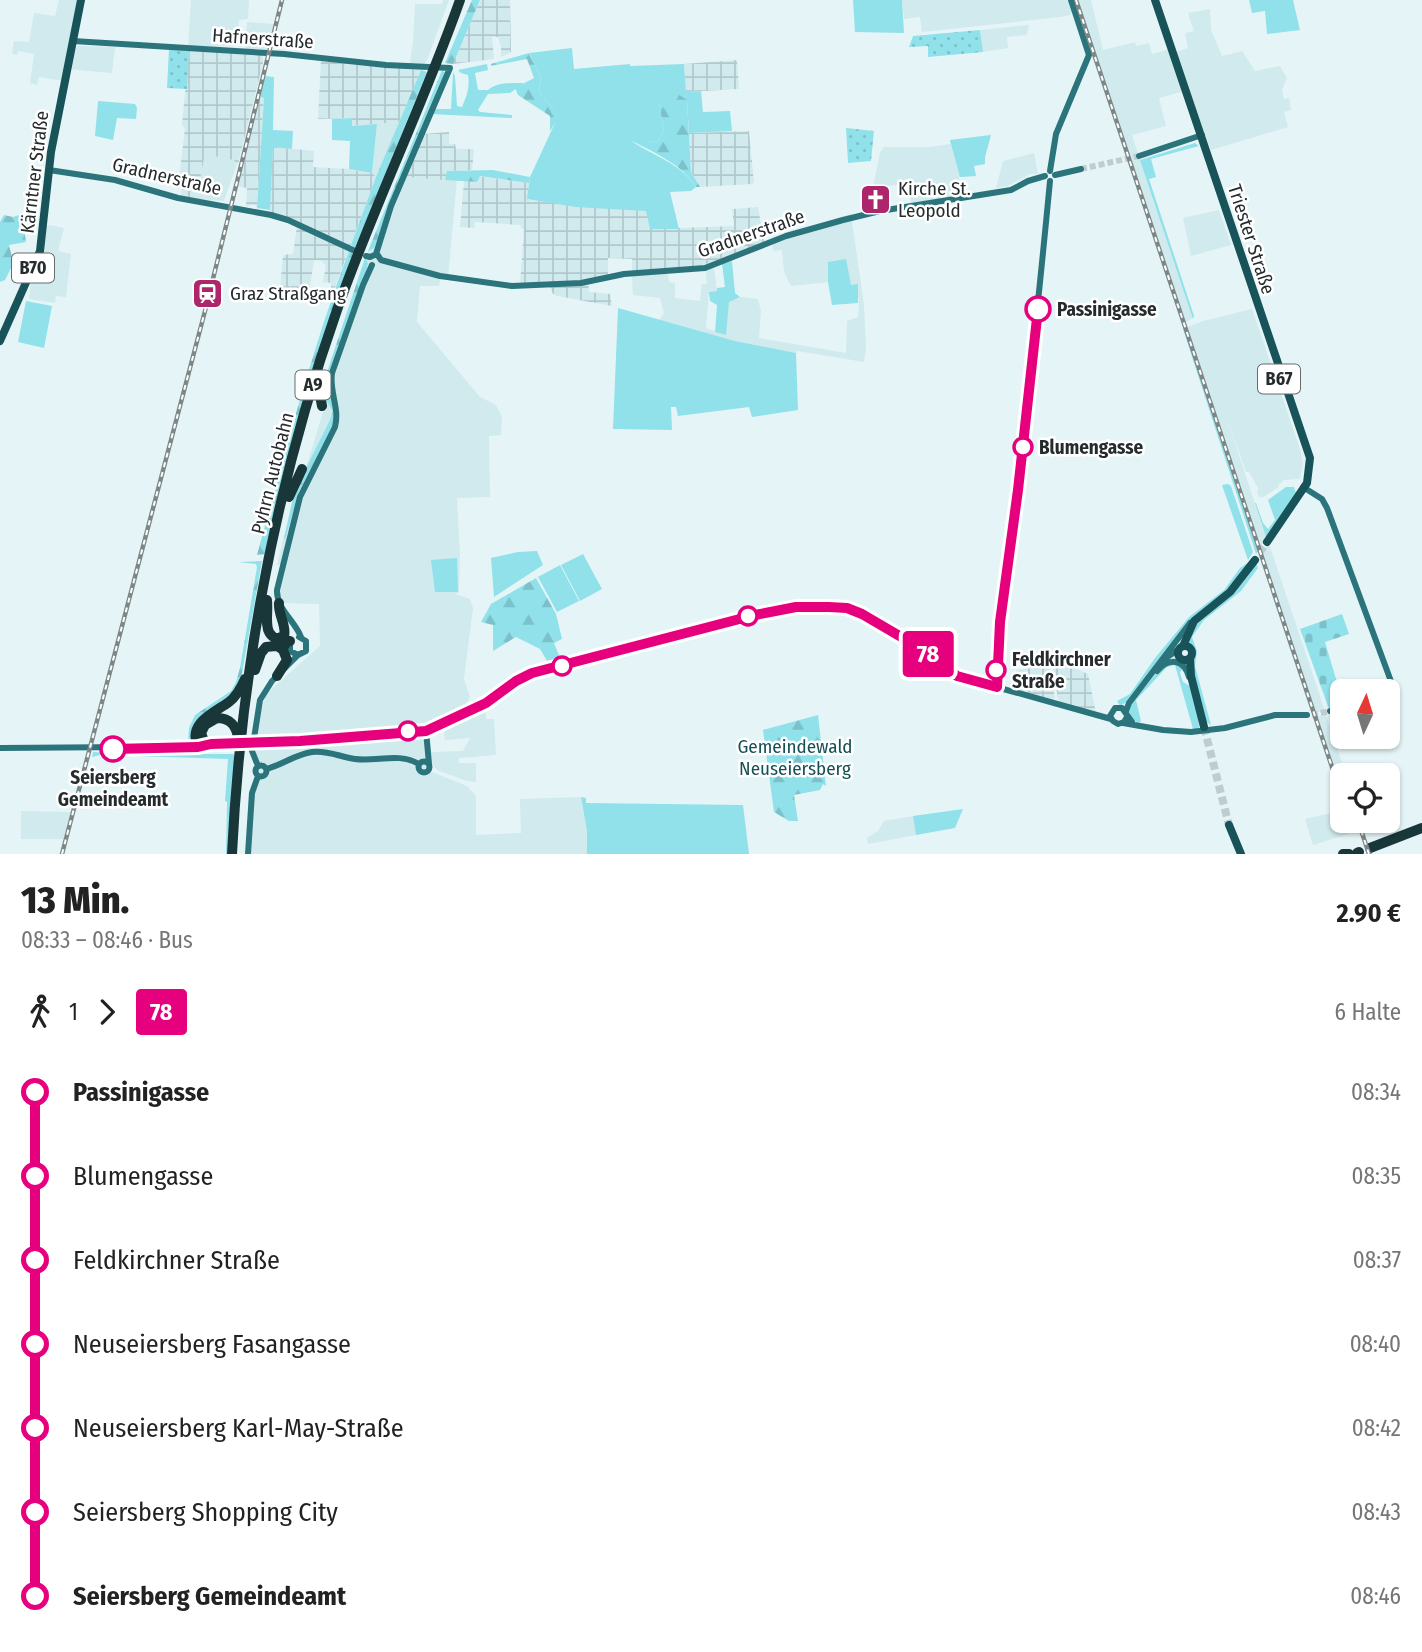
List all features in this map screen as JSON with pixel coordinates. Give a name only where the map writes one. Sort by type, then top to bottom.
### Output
[{"type":"highway","name":"Pyhrn Autobahn","points":[[238,854],[253,668],[289,497],[321,378],[367,258],[365,243],[434,74],[443,63],[463,0]]},
{"type":"highway","name":"Pyhrn Autobahn","points":[[232,854],[239,753],[268,560],[287,477],[318,366],[367,258]]},
{"type":"highway","points":[[321,378],[319,390],[322,406]]},
{"type":"highway","points":[[289,497],[302,468]]},
{"type":"highway","points":[[267,600],[266,626],[287,660],[277,676]]},
{"type":"highway","points":[[197,743],[198,728],[202,721],[235,696],[261,653],[282,638],[285,631],[278,611],[279,603]]},
{"type":"highway","points":[[276,642],[294,645]]},
{"type":"highway","points":[[197,743],[203,727],[210,720],[221,718],[228,720],[237,730],[239,753]]},
{"type":"highway","points":[[197,743],[204,741],[211,744]]},
{"type":"highway","points":[[1361,852],[1422,828]]},
{"type":"highway","points":[[1343,854],[1361,852],[1422,835]]},
{"type":"main road","name":"Kärntner Straße","points":[[0,341],[40,251],[59,102],[81,0]]},
{"type":"main road","points":[[997,687],[1000,622],[1036,335],[1040,268],[1056,134],[1088,58],[1088,48],[1071,0]]},
{"type":"main road","name":"Triester Straße","points":[[1154,0],[1307,447],[1309,475],[1303,487]]},
{"type":"main road","name":"Hafnerstraße","points":[[73,41],[284,54],[394,66],[443,63]]},
{"type":"main road","points":[[248,854],[252,793],[258,776],[255,770],[258,766],[252,751],[258,705],[267,688],[287,667],[294,645],[295,625],[279,603],[277,590],[300,497],[335,427],[337,415],[331,388],[332,373],[363,285],[367,258],[379,238],[443,63]]},
{"type":"main road","points":[[1139,156],[1200,135]]},
{"type":"main road","name":"Gradnerstraße","points":[[49,170],[115,180],[178,198],[271,215],[288,220],[367,258],[440,276],[519,287],[581,283],[633,273],[705,268],[804,230],[880,211],[1011,190],[1028,181],[1081,169]]},
{"type":"main road","points":[[1303,487],[1326,504],[1389,679]]},
{"type":"main road","name":"B67","points":[[1267,542],[1303,487]]},
{"type":"main road","points":[[1204,727],[1184,652],[1188,633],[1194,621],[1233,589],[1257,556]]},
{"type":"main road","points":[[1111,716],[1115,723],[1125,715],[1129,703],[1196,616],[1214,605]]},
{"type":"main road","points":[[0,748],[197,743],[228,746],[426,731],[486,703],[532,673],[733,620],[802,606],[855,610],[920,648],[953,674],[1098,715],[1111,716]]},
{"type":"main road","points":[[1157,666],[1169,656],[1184,652]]},
{"type":"main road","points":[[1150,676],[1166,662],[1175,661],[1185,667],[1191,679]]},
{"type":"main road","points":[[1111,716],[1115,708],[1137,724],[1163,730],[1191,732],[1225,728],[1278,715],[1310,715]]},
{"type":"main road","points":[[258,776],[264,775],[266,769],[303,754],[317,752],[330,752],[356,760],[404,758],[424,763],[426,731]]},
{"type":"main road","points":[[211,744],[228,746]]},
{"type":"main road","points":[[258,766],[263,765],[266,769]]},
{"type":"main road","points":[[1229,825],[1241,854]]},
{"type":"shaded area","points":[[59,0],[81,0],[63,81],[39,77],[37,85],[30,83],[34,54],[18,51],[17,55],[12,54],[14,41],[29,42],[34,13],[55,16]]},
{"type":"shaded area","points":[[191,0],[249,0],[248,19],[239,20],[237,46],[188,47]]},
{"type":"shaded area","points":[[443,0],[449,0],[427,60],[421,70],[409,69],[415,4],[442,4]]},
{"type":"shaded area","points":[[480,0],[510,0],[511,52],[501,57],[498,37],[492,37],[494,59],[453,64]]},
{"type":"shaded area","points":[[902,0],[1069,0],[1072,11],[1070,15],[1061,17],[922,32],[920,17],[904,19]]},
{"type":"shaded area","points":[[1074,0],[1091,0],[1103,50],[1135,42],[1136,46],[1149,43],[1152,54],[1188,48],[1185,33],[1194,31],[1188,13],[1210,9],[1211,30],[1222,56],[1242,51],[1255,71],[1280,66],[1287,78],[1282,90],[1284,99],[1289,98],[1291,110],[1284,112],[1288,127],[1211,150],[1188,90],[1159,98],[1166,126],[1132,135],[1193,318],[1183,324]]},
{"type":"shaded area","points":[[247,22],[274,24],[267,51],[248,50],[245,47]]},
{"type":"shaded area","points":[[1029,25],[1027,35],[1007,37],[1008,48],[983,52],[980,30]]},
{"type":"shaded area","points":[[77,46],[115,47],[112,73],[68,69]]},
{"type":"shaded area","points":[[189,51],[263,54],[238,164],[233,160],[205,154],[196,199],[181,196],[182,188],[178,187],[185,128],[182,125]]},
{"type":"shaded area","points":[[321,58],[421,70],[399,122],[351,126],[351,118],[318,119]]},
{"type":"shaded area","points":[[737,60],[739,89],[686,92],[684,64]]},
{"type":"shaded area","points":[[259,96],[264,97],[257,207],[246,206],[247,188],[236,186]]},
{"type":"shaded area","points":[[399,122],[376,177],[372,173],[377,124]]},
{"type":"shaded area","points":[[749,131],[754,182],[700,187],[691,172],[689,133]]},
{"type":"shaded area","points":[[449,132],[449,144],[455,144],[456,149],[474,149],[472,170],[447,171],[445,180],[406,177],[423,134]]},
{"type":"shaded area","points":[[991,135],[985,164],[974,166],[976,176],[959,177],[962,196],[911,203],[909,184],[873,187],[880,152],[884,147],[931,147],[950,144],[950,140]]},
{"type":"shaded area","points":[[273,147],[314,151],[313,167],[349,169],[372,173],[376,177],[331,298],[331,283],[323,282],[326,265],[323,261],[314,260],[309,293],[280,289],[283,255],[293,254],[297,226],[269,216]]},
{"type":"shaded area","points":[[1034,153],[1038,174],[1030,174],[1008,186],[996,188],[1003,161]]},
{"type":"shaded area","points":[[205,154],[233,160],[237,164],[224,201],[196,199]]},
{"type":"shaded area","points":[[479,176],[529,183],[528,200],[647,211],[650,229],[734,226],[732,209],[758,207],[764,242],[701,266],[632,272],[632,259],[608,258],[608,275],[588,279],[589,292],[610,294],[612,306],[557,296],[553,294],[548,283],[520,284],[524,229],[521,225],[475,222],[474,228],[460,227],[464,181],[477,182]]},
{"type":"shaded area","points":[[406,177],[457,179],[448,278],[441,276],[439,286],[420,286],[417,322],[480,397],[496,405],[502,417],[501,435],[489,436],[490,497],[457,498],[460,554],[459,592],[456,594],[470,599],[473,608],[464,679],[470,697],[462,712],[430,727],[431,752],[463,751],[470,738],[445,740],[444,729],[452,728],[485,707],[486,719],[494,719],[496,755],[459,758],[459,763],[476,763],[476,782],[439,771],[432,765],[432,772],[467,786],[476,796],[476,835],[521,833],[520,799],[581,797],[587,831],[587,854],[251,854],[257,724],[266,694],[320,646],[319,604],[279,603],[282,565],[277,565],[295,490],[306,468],[325,405],[322,394],[365,258]]},
{"type":"shaded area","points":[[1219,210],[1231,245],[1191,256],[1183,218]]},
{"type":"shaded area","points":[[851,214],[864,305],[864,362],[735,341],[659,320],[664,313],[660,298],[633,295],[632,276],[668,273],[669,282],[675,283],[675,298],[700,301],[702,284],[707,284],[706,271],[714,268],[717,291],[709,292],[706,328],[725,335],[729,301],[740,297],[758,299],[761,311],[759,338],[846,353],[847,321],[858,317],[859,299],[849,281],[828,262],[828,282],[791,286],[784,272],[782,250],[773,251],[772,238]]},
{"type":"shaded area","points":[[46,226],[64,228],[58,251],[71,254],[66,297],[56,296],[55,303],[29,299],[31,281],[40,258]]},
{"type":"shaded area","points":[[1252,309],[1303,464],[1300,479],[1284,480],[1279,487],[1259,497],[1258,488],[1249,472],[1246,472],[1225,413],[1266,537],[1258,551],[1185,328]]},
{"type":"shaded area","points":[[1268,544],[1325,711],[1311,713],[1260,558]]},
{"type":"shaded area","points":[[1073,662],[1074,668],[1088,674],[1096,713],[1059,703],[1052,665]]},
{"type":"shaded area","points":[[1049,666],[1055,698],[1052,700],[1018,690],[1016,670]]},
{"type":"shaded area","points":[[1326,715],[1330,727],[1330,749],[1337,749],[1342,763],[1330,763],[1330,768],[1313,717]]},
{"type":"shaded area","points":[[21,811],[72,812],[64,839],[21,839]]},
{"type":"shaded area","points":[[1330,813],[1330,833],[1348,834],[1313,845],[1305,819]]},
{"type":"shaded area","points":[[913,816],[916,835],[868,844],[867,838],[878,831],[884,821]]},
{"type":"green space","points":[[472,0],[480,0],[453,64],[445,63]]},
{"type":"green space","points":[[853,0],[902,0],[904,33],[855,32]]},
{"type":"green space","points":[[1249,0],[1293,0],[1300,30],[1267,34],[1265,11],[1252,13]]},
{"type":"green space","points":[[980,30],[983,52],[928,57],[928,46],[909,47],[913,36]]},
{"type":"green space","points":[[572,48],[574,69],[630,64],[684,64],[686,92],[701,91],[703,112],[730,111],[732,131],[689,133],[687,100],[659,103],[664,131],[657,142],[629,139],[674,165],[696,187],[691,191],[670,192],[679,229],[650,229],[646,211],[576,207],[527,199],[530,177],[555,123],[555,111],[539,92],[541,77],[529,53]]},
{"type":"green space","points":[[169,49],[189,51],[187,89],[167,88]]},
{"type":"green space","points":[[529,53],[541,77],[539,92],[555,111],[555,123],[550,131],[550,116],[518,95],[515,88],[534,78],[527,59],[491,66]]},
{"type":"green space","points":[[487,64],[488,70],[475,73],[478,90],[524,83],[510,93],[488,94],[478,110],[512,115],[512,118],[431,114],[433,109],[451,109],[453,72],[457,106],[462,107],[469,79],[468,75],[458,70]]},
{"type":"green space","points":[[421,70],[427,72],[355,248],[351,245],[376,177]]},
{"type":"green space","points":[[442,70],[445,73],[374,248],[368,251]]},
{"type":"green space","points":[[265,76],[274,77],[273,130],[293,131],[292,149],[273,147],[270,210],[257,208],[264,98],[259,96]]},
{"type":"green space","points":[[675,92],[687,100],[691,172],[700,187],[696,187],[683,171],[674,165],[626,138],[657,142],[664,131],[659,103]]},
{"type":"green space","points":[[98,101],[135,104],[136,119],[117,118],[113,140],[95,136]]},
{"type":"green space","points":[[352,118],[352,126],[377,124],[372,173],[349,169],[350,141],[332,140],[332,119]]},
{"type":"green space","points":[[846,128],[874,131],[871,161],[848,163]]},
{"type":"green space","points":[[991,135],[985,164],[974,166],[976,176],[960,177],[950,140]]},
{"type":"green space","points":[[1195,143],[1199,146],[1151,159],[1156,177],[1149,179],[1193,319],[1140,160]]},
{"type":"green space","points":[[493,170],[530,177],[529,183],[480,176],[477,182],[445,180],[447,171]]},
{"type":"green space","points":[[4,215],[19,215],[23,221],[26,242],[9,245],[13,261],[32,258],[29,268],[12,266],[5,280],[0,282],[0,222]]},
{"type":"green space","points":[[349,251],[353,254],[266,554],[257,555],[311,364]]},
{"type":"green space","points":[[365,258],[368,263],[366,271],[329,376],[328,389],[333,411],[322,394],[325,378]]},
{"type":"green space","points":[[846,259],[851,285],[858,284],[858,303],[832,305],[828,262]]},
{"type":"green space","points":[[732,261],[735,293],[740,297],[729,302],[726,335],[715,332],[717,305],[710,301],[709,292],[725,287],[722,264]]},
{"type":"green space","points":[[26,301],[52,306],[44,348],[18,342]]},
{"type":"green space","points":[[618,308],[735,341],[796,353],[798,410],[752,417],[749,407],[678,416],[676,407],[671,407],[672,430],[613,429]]},
{"type":"green space","points":[[1185,328],[1258,551],[1256,554],[1183,329]]},
{"type":"green space","points":[[333,411],[333,425],[299,491],[285,540],[295,490]]},
{"type":"green space","points":[[1222,485],[1231,486],[1253,552],[1248,560]]},
{"type":"green space","points":[[1286,487],[1294,487],[1296,493],[1266,537],[1255,503],[1268,529],[1275,520],[1268,500]]},
{"type":"green space","points":[[537,551],[543,565],[494,597],[491,558]]},
{"type":"green space","points":[[583,554],[602,589],[580,601],[561,565]]},
{"type":"green space","points":[[1253,556],[1219,599],[1193,618],[1128,701],[1120,706],[1117,701],[1130,694],[1189,617],[1224,590],[1240,568]]},
{"type":"green space","points":[[457,558],[458,592],[435,592],[431,560]]},
{"type":"green space","points":[[262,561],[241,679],[231,695],[200,718],[192,742],[188,743],[189,728],[195,715],[231,691],[240,668],[257,567],[256,564],[238,562]]},
{"type":"green space","points":[[1256,563],[1258,568],[1241,591],[1204,620],[1192,637],[1197,651],[1195,666],[1211,725],[1205,721],[1191,665],[1194,652],[1189,642],[1193,625]]},
{"type":"green space","points":[[560,565],[579,601],[557,612],[538,577]]},
{"type":"green space","points":[[536,578],[556,614],[562,639],[554,643],[562,663],[550,666],[540,649],[516,637],[493,651],[493,625],[481,622],[491,604]]},
{"type":"green space","points":[[1342,614],[1349,634],[1325,642],[1336,679],[1330,679],[1329,709],[1300,629]]},
{"type":"green space","points":[[1170,662],[1183,667],[1180,673],[1183,682],[1190,686],[1199,729],[1193,729],[1175,665],[1167,667],[1136,700],[1141,721],[1139,723],[1132,720],[1128,711],[1130,705],[1158,671]]},
{"type":"green space","name":"Gemeindewald Neuseiersberg","points":[[818,715],[826,786],[823,784],[820,790],[794,795],[798,821],[789,821],[774,812],[763,730]]},
{"type":"green space","points":[[188,751],[189,754],[235,756],[228,854],[225,801],[228,759],[100,755],[92,757],[93,752],[127,754]]},
{"type":"green space","points":[[581,797],[586,798],[586,803],[743,805],[749,854],[587,854],[587,831]]},
{"type":"green space","points":[[963,809],[955,828],[916,835],[913,816]]},
{"type":"tunnel","points":[[1081,169],[1139,156]]},
{"type":"tunnel","points":[[1259,553],[1267,542]]},
{"type":"tunnel","points":[[1312,715],[1330,711]]},
{"type":"tunnel","points":[[1204,727],[1229,825]]},
{"type":"railway","points":[[62,854],[205,311],[282,0]]},
{"type":"railway","points":[[1076,0],[1331,763]]},
{"type":"railway","points":[[1362,833],[1369,854]]},
{"type":"bus line","name":"78","points":[[113,749],[198,747],[426,731],[486,703],[532,673],[733,620],[802,606],[855,610],[920,648],[953,674],[997,687],[1000,622],[1038,309]]},
{"type":"place","name":"Kirche St. Leopold","points":[[875,199]]},
{"type":"place","name":"Graz Straßgang","points":[[207,293]]},
{"type":"place","name":"Passinigasse","points":[[1038,309]]},
{"type":"place","name":"Blumengasse","points":[[1023,447]]},
{"type":"place","name":"Feldkirchner Straße","points":[[996,670]]},
{"type":"place","name":"Seiersberg Gemeindeamt","points":[[113,749]]}]
